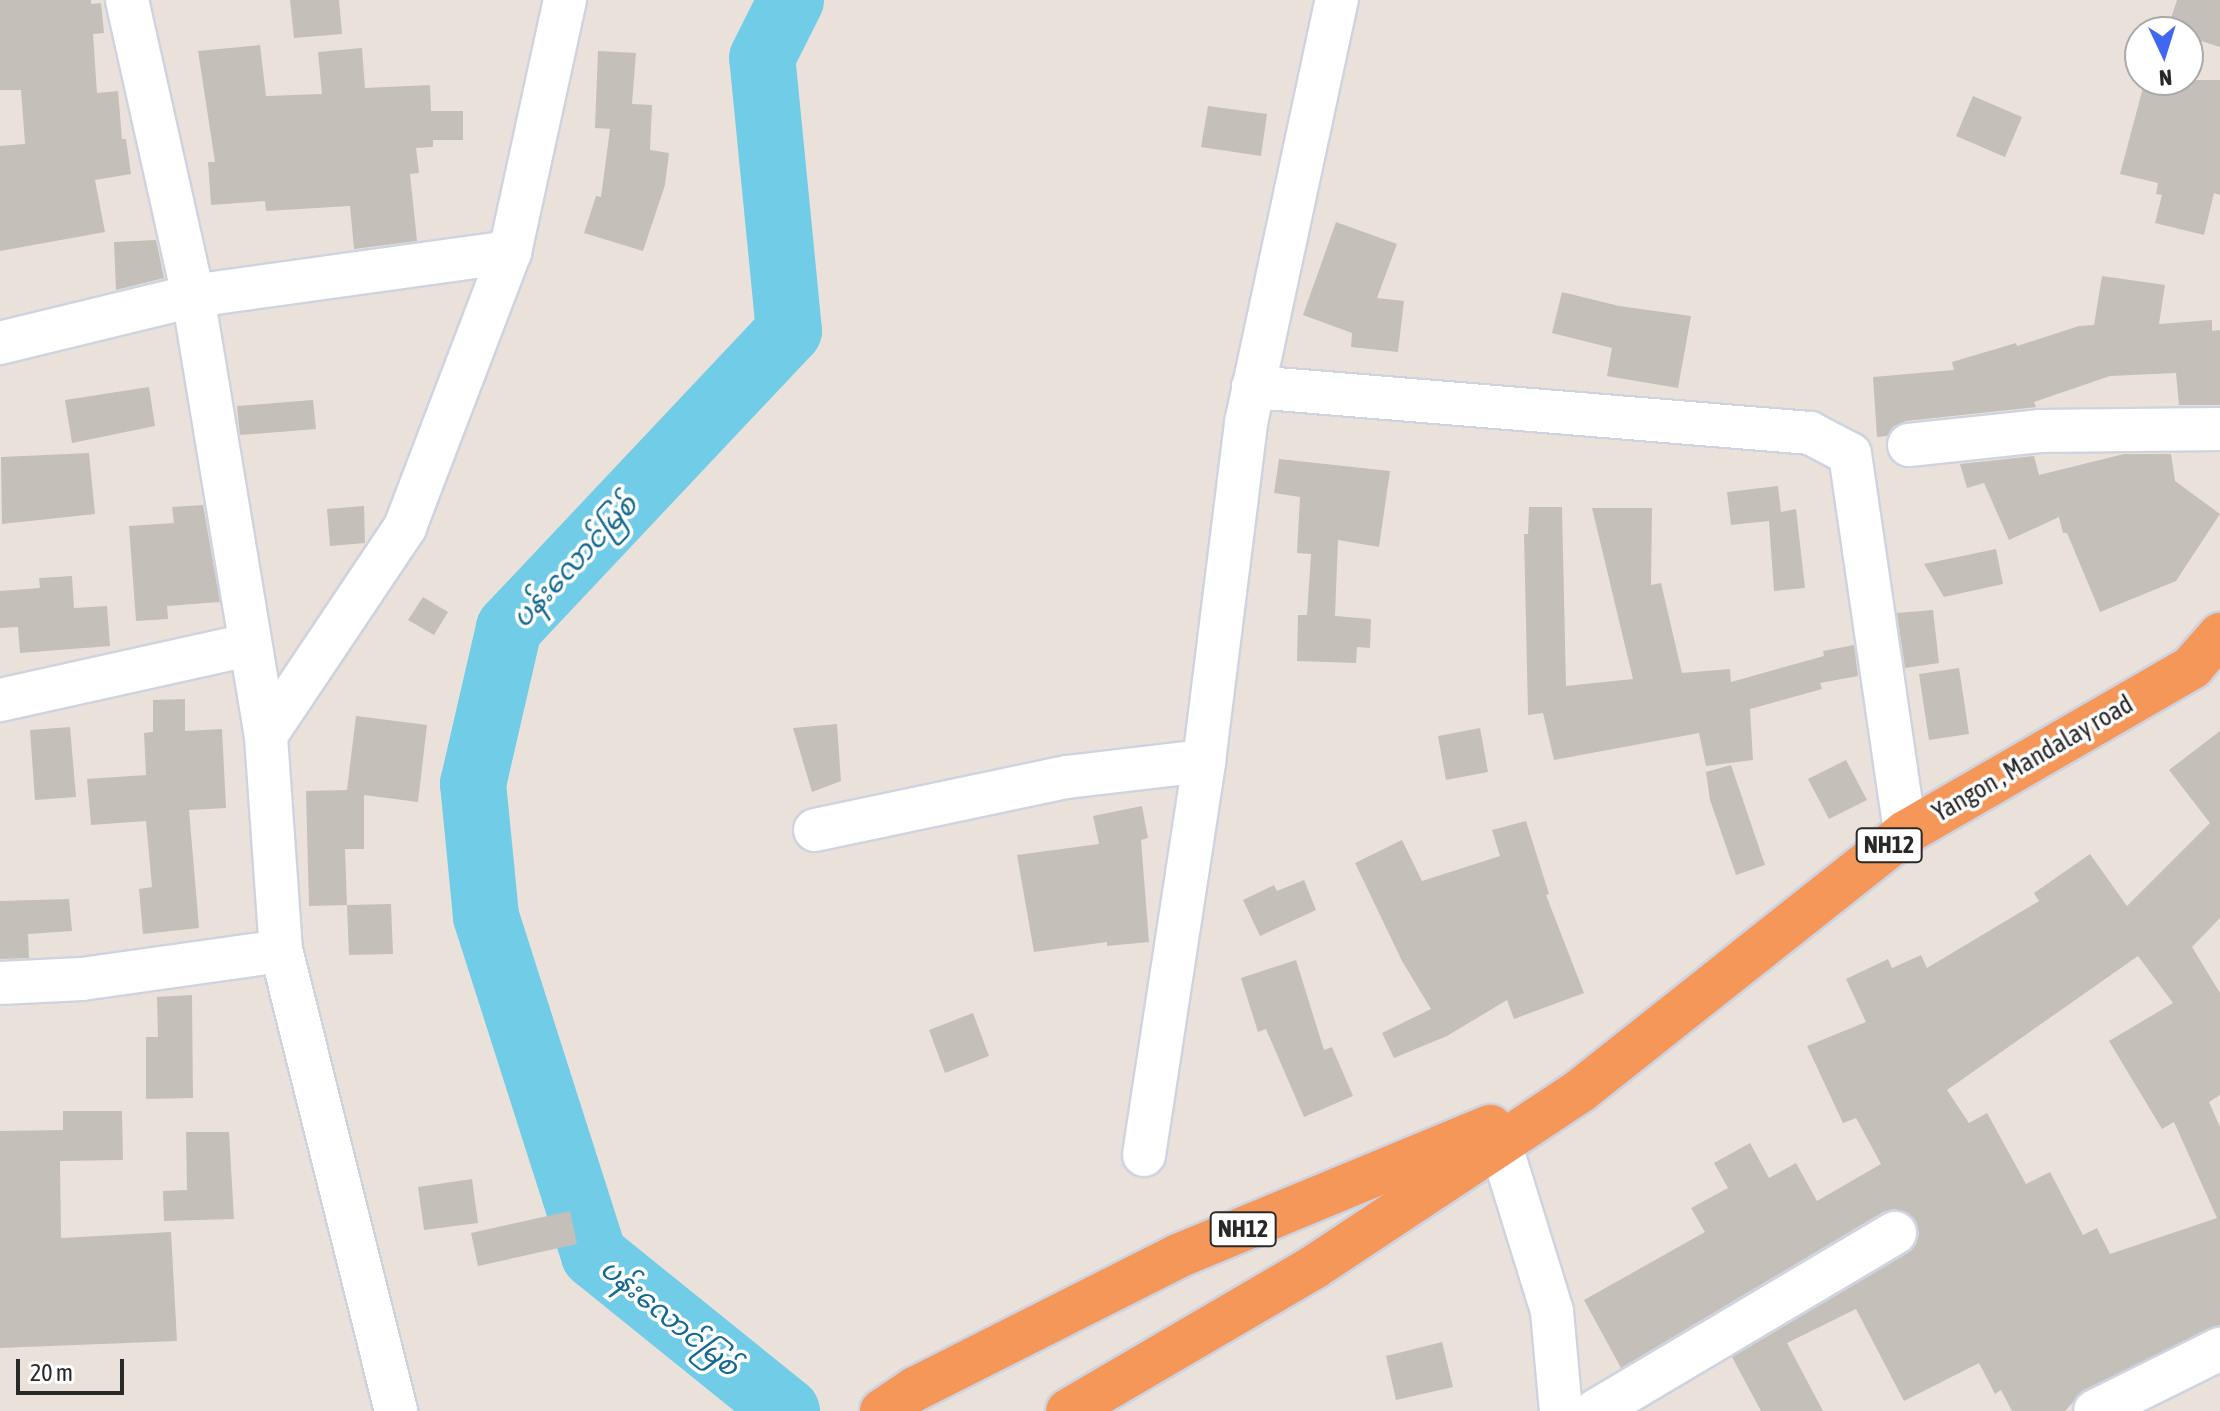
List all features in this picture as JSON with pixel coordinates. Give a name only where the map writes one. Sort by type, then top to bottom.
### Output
[{"type":"highway","name":"Yangon , Mandalay road","points":[[1581,1090],[1905,833],[2206,669],[2220,635]]},
{"type":"highway","name":"NH12","points":[[1068,1411],[1314,1267],[1581,1090]]},
{"type":"highway","name":"NH12","points":[[898,1400],[1178,1256],[1581,1090]]},
{"type":"street","points":[[127,0],[193,296],[266,735],[281,951],[396,1411]]},
{"type":"street","points":[[266,735],[405,527],[510,252],[565,0]]},
{"type":"street","points":[[1144,1155],[1204,761],[1246,423],[1337,0]]},
{"type":"street","points":[[0,343],[193,296],[510,252]]},
{"type":"street","points":[[1253,387],[1810,433],[1850,454],[1905,833]]},
{"type":"street","points":[[1909,445],[2039,431],[2220,429]]},
{"type":"street","points":[[0,700],[249,645]]},
{"type":"street","points":[[815,830],[1067,777],[1204,761]]},
{"type":"street","points":[[0,983],[82,979],[281,951]]},
{"type":"street","points":[[1500,1143],[1552,1311],[1561,1411]]},
{"type":"street","points":[[1595,1411],[1895,1233]]},
{"type":"street","points":[[2095,1411],[2220,1349]]},
{"type":"building","points":[[0,0],[91,0],[91,4],[101,3],[104,33],[93,34],[97,93],[118,91],[122,139],[126,139],[131,174],[95,180],[105,232],[0,251],[0,146],[25,144],[21,90],[0,90]]},
{"type":"building","points":[[290,0],[339,0],[342,34],[294,38]]},
{"type":"building","points":[[2177,0],[2220,0],[2220,47],[2204,42],[2204,16],[2172,16]]},
{"type":"building","points":[[260,45],[266,96],[322,94],[318,52],[362,48],[365,88],[430,85],[431,111],[463,111],[463,140],[433,140],[433,147],[416,148],[419,173],[410,174],[417,241],[354,249],[350,206],[266,211],[265,201],[211,205],[208,162],[215,162],[198,51]]},
{"type":"building","points":[[598,51],[636,53],[632,104],[652,105],[650,150],[669,153],[665,185],[643,251],[584,233],[596,196],[601,197],[610,129],[595,128]]},
{"type":"building","points":[[2204,80],[2220,80],[2220,195],[2214,193],[2204,235],[2155,223],[2162,195],[2156,194],[2158,183],[2120,174],[2141,96],[2204,96]]},
{"type":"building","points":[[1973,96],[2022,117],[2005,157],[1956,136]]},
{"type":"building","points":[[1208,106],[1267,114],[1261,156],[1201,147]]},
{"type":"building","points":[[1336,222],[1397,244],[1377,298],[1404,301],[1398,352],[1351,347],[1352,333],[1303,315]]},
{"type":"building","points":[[156,240],[164,278],[116,290],[114,242]]},
{"type":"building","points":[[2102,276],[2165,285],[2159,324],[2212,320],[2212,331],[2220,330],[2220,405],[2179,405],[2176,373],[2110,376],[2034,402],[2036,407],[1906,421],[1894,426],[1887,436],[1877,437],[1873,377],[1954,370],[1952,362],[2079,326],[2094,325]]},
{"type":"building","points":[[1562,292],[1619,306],[1691,316],[1678,388],[1607,376],[1612,348],[1552,333]]},
{"type":"building","points":[[149,387],[155,426],[72,443],[65,400]]},
{"type":"building","points":[[313,400],[316,429],[240,435],[237,406]]},
{"type":"building","points":[[89,453],[95,514],[2,524],[1,457]]},
{"type":"building","points":[[2124,454],[2171,454],[2175,481],[2220,514],[2176,581],[2100,612],[2067,533],[2063,533],[2059,517],[2009,540],[1984,483],[1967,488],[1960,464],[2034,456],[2039,475]]},
{"type":"building","points":[[1279,459],[1390,471],[1379,547],[1338,540],[1335,616],[1371,619],[1370,648],[1357,647],[1356,663],[1297,661],[1298,615],[1307,615],[1311,554],[1297,553],[1300,497],[1274,493]]},
{"type":"building","points":[[1778,486],[1781,512],[1796,509],[1805,588],[1774,591],[1769,521],[1731,525],[1727,492]]},
{"type":"building","points":[[203,505],[220,602],[167,606],[168,619],[136,621],[129,526],[174,523],[172,507]]},
{"type":"building","points":[[364,506],[365,543],[330,546],[327,509]]},
{"type":"building","points":[[1529,507],[1562,507],[1566,686],[1633,679],[1592,508],[1652,508],[1651,585],[1661,583],[1682,673],[1730,669],[1731,682],[1824,656],[1823,651],[1854,645],[1858,676],[1820,683],[1822,689],[1750,709],[1753,760],[1706,766],[1699,733],[1554,760],[1543,713],[1528,715],[1524,534],[1528,534]]},
{"type":"building","points":[[1996,549],[2003,584],[1944,597],[1924,564]]},
{"type":"building","points":[[72,576],[74,608],[107,606],[110,646],[20,653],[18,627],[0,628],[0,591],[40,588],[39,578]]},
{"type":"building","points":[[423,597],[448,612],[434,635],[408,620]]},
{"type":"building","points":[[1933,610],[1939,663],[1905,668],[1897,613]]},
{"type":"building","points":[[1959,668],[1969,734],[1929,740],[1919,674]]},
{"type":"building","points":[[185,699],[185,731],[222,729],[226,808],[189,810],[199,928],[143,934],[139,889],[152,887],[146,821],[91,825],[87,779],[146,775],[144,733],[153,732],[153,700]]},
{"type":"building","points":[[356,716],[427,725],[418,802],[364,795],[364,849],[345,849],[347,905],[309,906],[306,791],[347,790]]},
{"type":"building","points":[[837,724],[841,781],[812,792],[793,728]]},
{"type":"building","points":[[70,727],[76,797],[35,800],[30,730]]},
{"type":"building","points":[[1480,728],[1488,772],[1446,780],[1438,736]]},
{"type":"building","points":[[2220,731],[2220,918],[2192,947],[2220,993],[2220,1095],[2209,1102],[2220,1127],[2220,1325],[2084,1390],[2065,1411],[2012,1411],[2001,1390],[1995,1394],[1979,1363],[1904,1401],[1856,1309],[1787,1343],[1823,1411],[1761,1411],[1732,1357],[1908,1253],[1916,1244],[1919,1234],[1916,1221],[1907,1213],[1894,1209],[1883,1212],[1621,1368],[1584,1300],[1705,1232],[1691,1208],[1728,1188],[1714,1163],[1750,1143],[1769,1178],[1796,1163],[1817,1201],[1881,1164],[1856,1118],[1843,1123],[1807,1046],[1866,1022],[1846,979],[1888,959],[1892,968],[1921,955],[1927,968],[2039,901],[2034,893],[2090,854],[2127,906],[2210,823],[2169,770]],"holes":[[[2138,956],[2173,1003],[2109,1041],[2162,1129],[2174,1122],[2217,1218],[2110,1254],[2097,1228],[2083,1235],[2050,1172],[2026,1184],[1987,1113],[1969,1123],[1947,1090]]]},
{"type":"building","points":[[1846,760],[1867,800],[1829,819],[1808,779]]},
{"type":"building","points":[[1731,765],[1765,865],[1736,875],[1710,800],[1706,772]]},
{"type":"building","points":[[1142,806],[1148,838],[1141,840],[1149,942],[1107,946],[1107,942],[1034,952],[1017,855],[1099,844],[1093,816]]},
{"type":"building","points":[[1526,821],[1549,894],[1546,895],[1584,993],[1514,1019],[1507,1000],[1447,1036],[1394,1058],[1382,1033],[1431,1009],[1402,961],[1355,863],[1402,840],[1422,881],[1500,856],[1492,830]]},
{"type":"building","points":[[1304,880],[1316,910],[1260,936],[1243,900],[1274,885],[1277,891]]},
{"type":"building","points":[[69,899],[72,931],[28,934],[29,958],[0,959],[0,901]]},
{"type":"building","points":[[391,904],[393,954],[349,955],[347,905]]},
{"type":"building","points":[[1296,960],[1324,1050],[1332,1047],[1353,1096],[1304,1117],[1266,1029],[1258,1032],[1241,978]]},
{"type":"building","points":[[192,995],[193,1098],[146,1099],[146,1037],[158,1037],[157,997]]},
{"type":"building","points":[[973,1013],[989,1056],[945,1073],[929,1030]]},
{"type":"building","points":[[63,1111],[122,1111],[123,1160],[60,1161],[61,1238],[171,1232],[177,1341],[0,1348],[0,1131],[63,1130]]},
{"type":"building","points":[[186,1132],[229,1132],[234,1219],[164,1221],[163,1191],[187,1190]]},
{"type":"building","points":[[472,1179],[478,1223],[424,1230],[418,1187]]},
{"type":"building","points":[[570,1211],[577,1244],[478,1266],[471,1233]]},
{"type":"building","points":[[1442,1342],[1453,1387],[1396,1400],[1386,1356]]},
{"type":"waterway","name":"ပန်းလောင်မြစ်","points":[[787,1411],[594,1255],[486,916],[473,784],[509,628],[789,331],[762,58],[791,0]]}]
